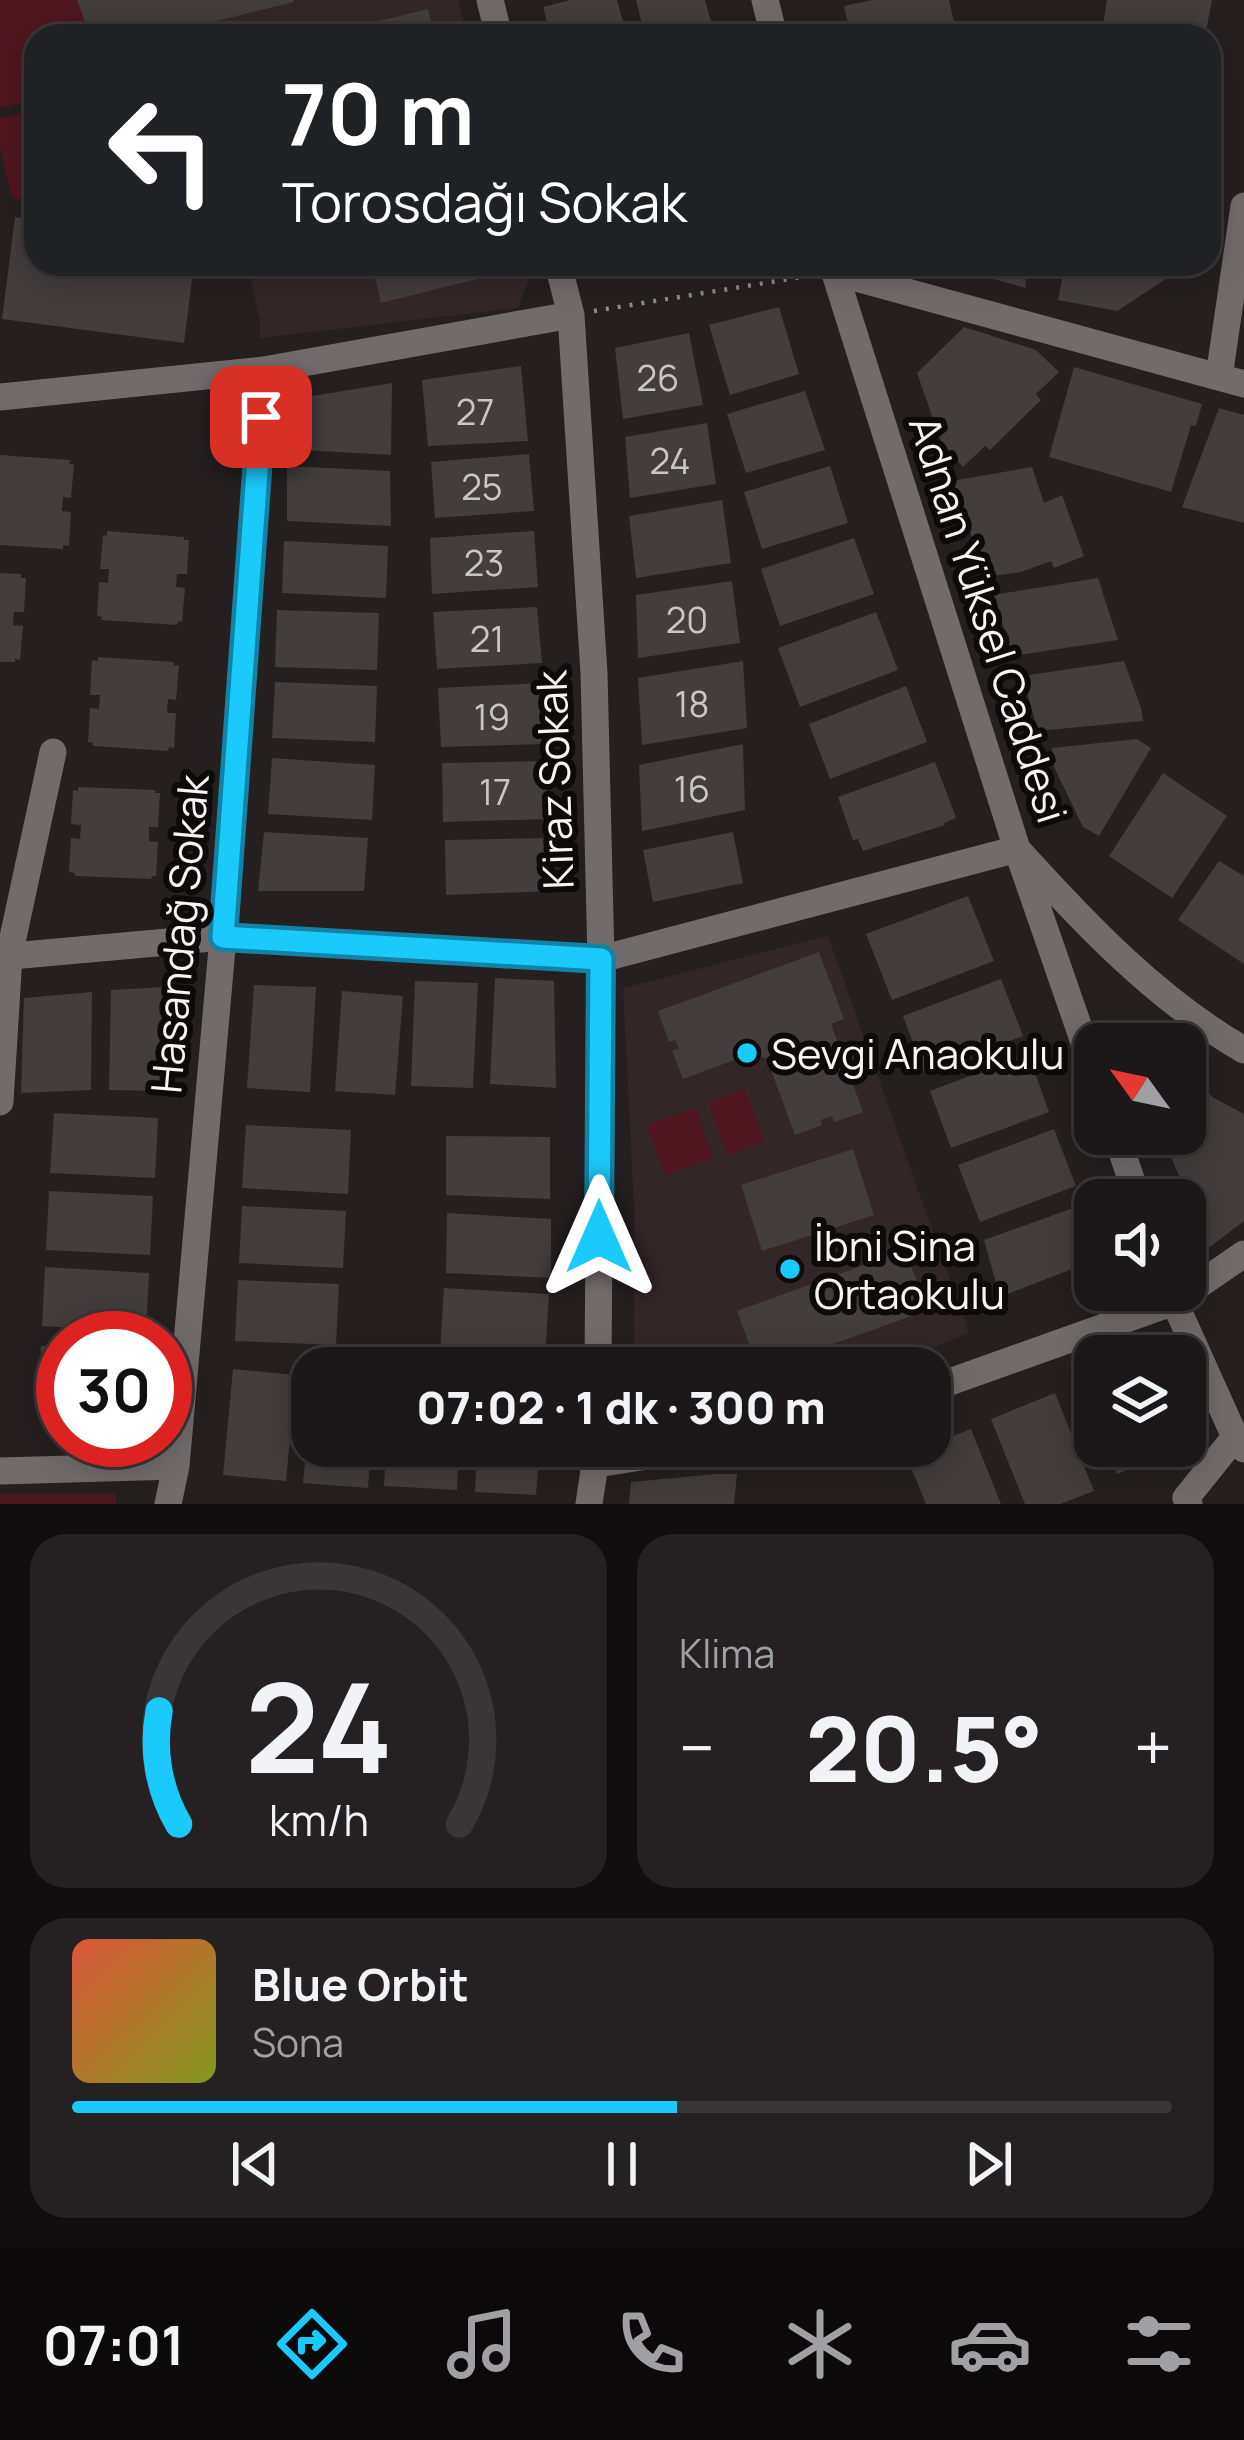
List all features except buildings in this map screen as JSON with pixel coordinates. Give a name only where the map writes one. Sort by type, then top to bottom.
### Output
[{"type":"street","points":[[861,276],[1232,380],[1244,206]]},
{"type":"street","name":"Kiraz Sokak","points":[[561,276],[571,314],[594,673],[601,959],[598,1347]]},
{"type":"street","name":"Adnan Yüksel Caddesi","points":[[835,276],[1017,849],[1134,968],[1244,1050]]},
{"type":"street","points":[[0,397],[264,370],[571,314]]},
{"type":"street","name":"Hasandağ Sokak","points":[[190,1311],[223,937],[264,370]]},
{"type":"street","points":[[0,1102],[5,957],[53,752]]},
{"type":"street","points":[[5,957],[223,937],[601,959],[1017,849],[1077,1023]]},
{"type":"street","points":[[1206,1276],[1244,1254]]},
{"type":"street","points":[[951,1380],[1133,1311]]},
{"type":"street","points":[[1179,1311],[1240,1443],[1186,1498],[1189,1504]]},
{"type":"street","points":[[0,1471],[141,1467]]},
{"type":"street","name":"Hasandağ Sokak","points":[[167,1504],[176,1467]]},
{"type":"street","points":[[590,1504],[595,1467]]},
{"type":"path","points":[[571,314],[787,276]]},
{"type":"shaded area","points":[[0,0],[77,0],[86,24],[24,24],[24,102],[0,108]]},
{"type":"shaded area","points":[[300,0],[458,0],[465,24],[205,24]]},
{"type":"shaded area","points":[[24,113],[24,200],[11,197],[0,146],[0,118]]},
{"type":"shaded area","points":[[250,276],[531,276],[518,308],[260,338]]},
{"type":"shaded area","points":[[828,936],[969,1333],[934,1347],[634,1347],[634,1205],[623,988]]},
{"type":"shaded area","points":[[745,1089],[764,1142],[727,1156],[708,1102]]},
{"type":"shaded area","points":[[696,1108],[713,1159],[664,1175],[647,1125]]},
{"type":"shaded area","points":[[0,1494],[116,1494],[116,1504],[0,1504]]},
{"type":"place","name":"Sevgi Anaokulu","points":[[747,1053]]},
{"type":"place","name":"İbni Sina Ortaokulu","points":[[790,1269]]},
{"type":"route","points":[[261,417],[223,937],[601,959],[599,1237]]}]
